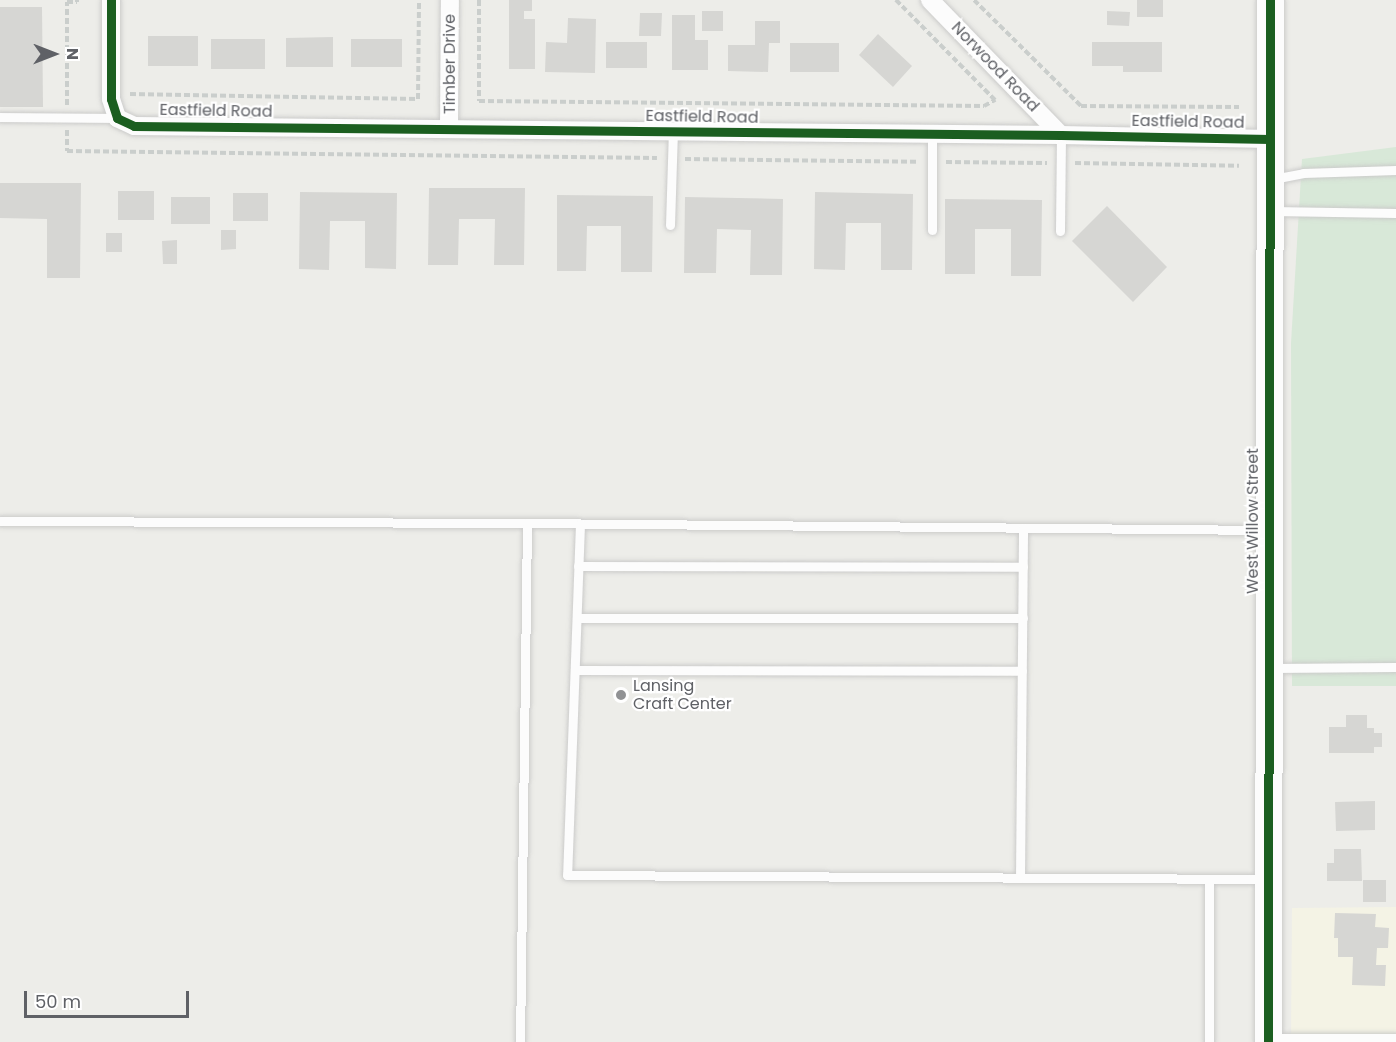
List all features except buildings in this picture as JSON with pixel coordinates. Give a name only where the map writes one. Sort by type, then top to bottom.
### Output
[{"type":"street","points":[[111,0],[111,99],[125,122]]},
{"type":"street","name":"Timber Drive","points":[[449,129],[450,0]]},
{"type":"street","name":"Norwood Road","points":[[930,0],[1061,135]]},
{"type":"street","name":"West Willow Street","points":[[1268,1040],[1267,530],[1271,211],[1269,179],[1270,0]]},
{"type":"street","name":"Eastfield Road","points":[[125,122],[449,129],[1270,139]]},
{"type":"lane","points":[[0,117],[125,122]]},
{"type":"lane","points":[[670,225],[673,131]]},
{"type":"lane","points":[[932,134],[932,230]]},
{"type":"lane","points":[[1060,231],[1061,135]]},
{"type":"lane","points":[[1269,179],[1303,173],[1396,170]]},
{"type":"lane","points":[[1271,211],[1396,213]]},
{"type":"lane","points":[[0,521],[1267,530]]},
{"type":"lane","points":[[520,1042],[526,523]]},
{"type":"lane","points":[[580,524],[567,875],[1268,879]]},
{"type":"lane","points":[[1020,878],[1023,528]]},
{"type":"lane","points":[[578,566],[1023,567]]},
{"type":"lane","points":[[577,618],[1023,618]]},
{"type":"lane","points":[[1267,668],[1396,667]]},
{"type":"lane","points":[[575,670],[1022,671]]},
{"type":"lane","points":[[1209,879],[1209,1042]]},
{"type":"lane","points":[[1268,1040],[1396,1038]]},
{"type":"path","points":[[130,84],[130,96],[418,99],[419,0]]},
{"type":"path","points":[[479,0],[479,101],[984,106],[996,100],[896,0]]},
{"type":"path","points":[[974,0],[1081,106],[1239,107]]},
{"type":"shaded area","points":[[1396,907],[1396,1042],[1291,1042],[1292,908]]},
{"type":"green space","points":[[1396,147],[1396,686],[1292,686],[1291,343],[1302,159]]},
{"type":"cycle path","points":[[111,0],[111,99],[117,118],[134,126],[1270,139]]},
{"type":"cycle path","points":[[1268,1042],[1270,0]]},
{"type":"place","name":"Lansing Craft Center","points":[[621,695]]}]
